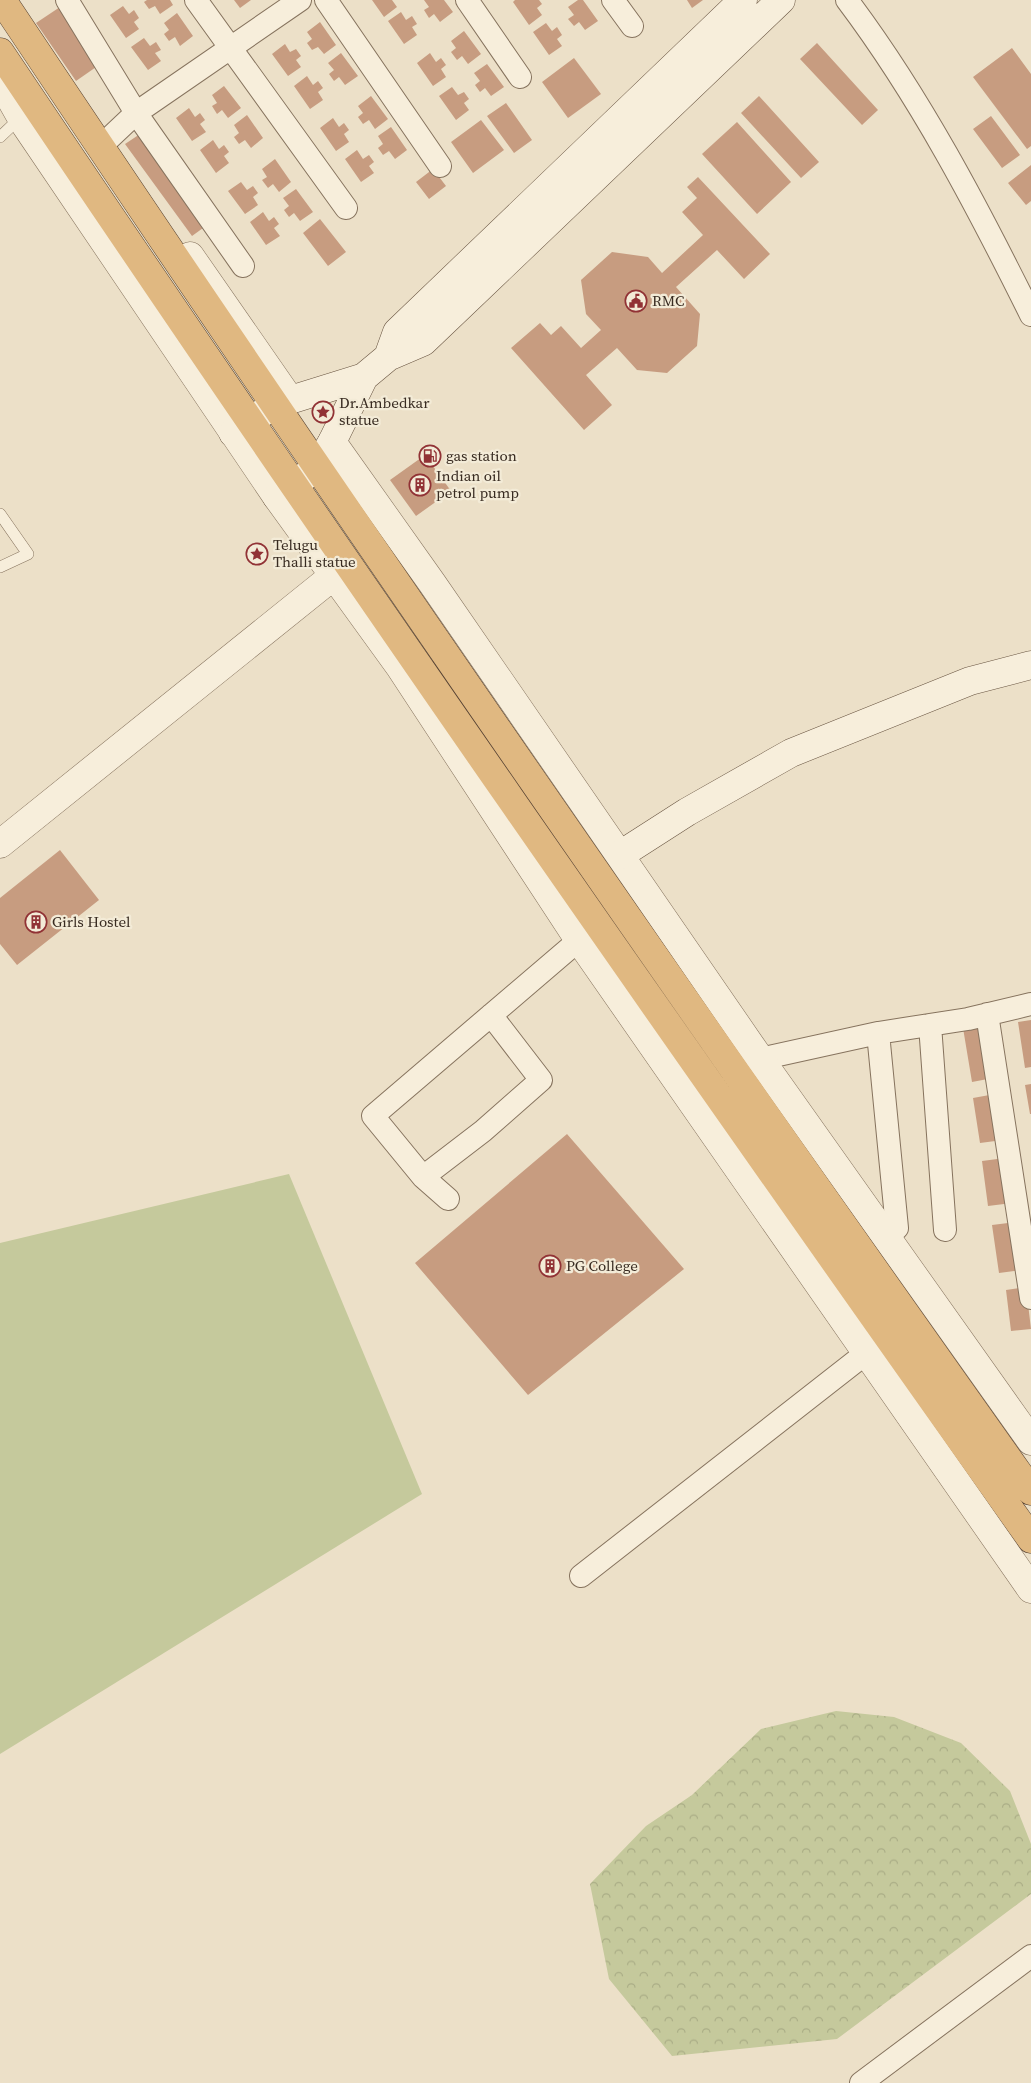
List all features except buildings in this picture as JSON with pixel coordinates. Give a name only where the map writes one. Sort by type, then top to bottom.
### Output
[{"type":"highway","points":[[2,0],[104,143],[282,402],[316,468],[572,837],[1031,1490]]},
{"type":"highway","points":[[0,52],[241,427],[406,662],[541,862],[887,1336],[1031,1539]]},
{"type":"street","points":[[17,0],[104,143],[136,113],[300,0]]},
{"type":"street","points":[[67,0],[136,113],[243,266]]},
{"type":"street","points":[[196,0],[346,208]]},
{"type":"street","points":[[326,0],[440,166]]},
{"type":"street","points":[[467,0],[520,77]]},
{"type":"street","points":[[613,0],[632,26]]},
{"type":"street","points":[[0,80],[21,117],[241,427],[282,402],[364,377],[388,357],[423,342],[781,0]]},
{"type":"street","points":[[846,0],[875,38],[976,205],[1031,315]]},
{"type":"street","points":[[388,357],[397,332],[737,2]]},
{"type":"street","points":[[285,491],[316,468],[332,442],[364,377]]},
{"type":"street","points":[[332,442],[760,1059],[1031,1441]]},
{"type":"street","points":[[0,844],[341,570]]},
{"type":"street","points":[[620,855],[687,812],[791,753],[970,681],[1031,666]]},
{"type":"street","points":[[541,862],[580,940],[1031,1588]]},
{"type":"street","points":[[448,1199],[423,1177],[373,1116],[580,940]]},
{"type":"street","points":[[760,1059],[878,1033],[930,1025],[1031,1004]]},
{"type":"street","points":[[987,1014],[1031,1298]]},
{"type":"street","points":[[423,1177],[483,1131],[541,1080],[491,1015]]},
{"type":"street","points":[[930,1025],[945,1230]]},
{"type":"street","points":[[878,1033],[897,1228],[887,1237]]},
{"type":"street","points":[[581,1576],[887,1336]]},
{"type":"street","points":[[861,2083],[1031,1956]]},
{"type":"lane","points":[[0,137],[21,117]]},
{"type":"lane","points":[[0,514],[28,554],[0,567]]},
{"type":"green space","points":[[289,1174],[422,1494],[0,1754],[0,1243]]},
{"type":"green space","points":[[836,1711],[894,1717],[961,1743],[1010,1791],[1031,1844],[1031,1894],[837,2039],[672,2056],[609,1979],[590,1884],[646,1826],[692,1795],[761,1729]]},
{"type":"place","name":"RMC","points":[[636,301]]},
{"type":"place","name":"Dr.Ambedkar statue","points":[[323,412]]},
{"type":"place","name":"gas station","points":[[430,456]]},
{"type":"place","name":"Indian oil petrol pump","points":[[420,485]]},
{"type":"place","name":"Telugu Thalli statue","points":[[257,554]]},
{"type":"place","name":"Girls Hostel","points":[[36,922]]},
{"type":"place","name":"PG College","points":[[550,1266]]}]
